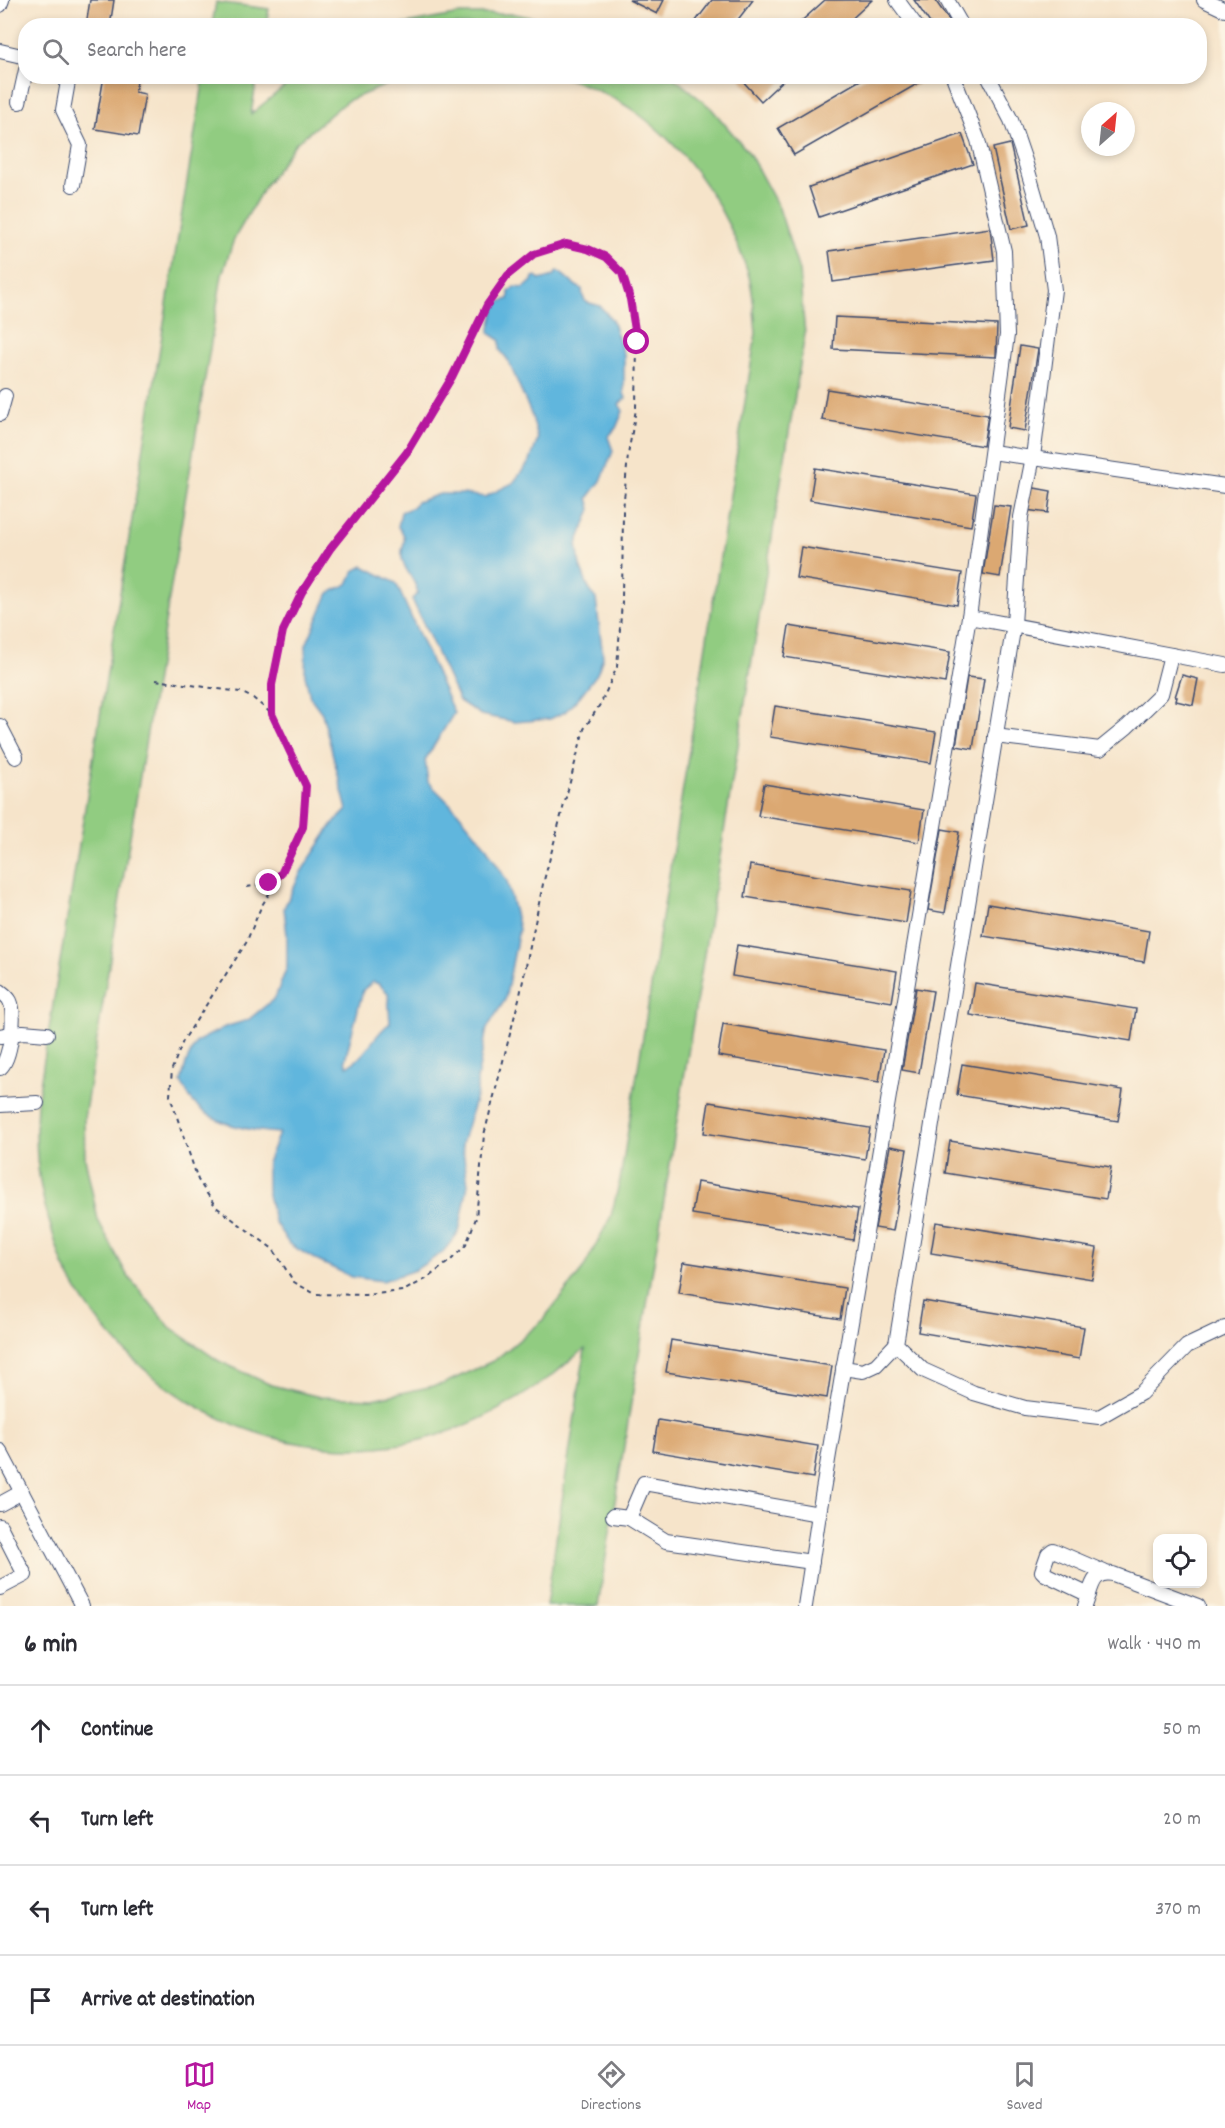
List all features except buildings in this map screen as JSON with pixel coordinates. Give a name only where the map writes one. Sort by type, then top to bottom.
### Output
[{"type":"street","points":[[0,5],[2,0]]},
{"type":"street","points":[[897,0],[910,18]]},
{"type":"street","points":[[947,0],[957,18]]},
{"type":"street","points":[[1204,0],[1225,10]]},
{"type":"street","points":[[0,51],[18,55]]},
{"type":"street","points":[[19,102],[23,84]]},
{"type":"street","points":[[68,84],[63,110],[80,145],[73,185]]},
{"type":"street","points":[[805,1606],[969,617],[1007,335],[1004,251],[978,140],[956,84]]},
{"type":"street","points":[[843,1368],[862,1371],[876,1365],[896,1344],[1014,624],[1021,517],[1033,457],[1054,290],[1047,236],[1025,161],[1011,120],[992,84]]},
{"type":"street","points":[[0,414],[5,396]]},
{"type":"street","points":[[993,452],[1225,486]]},
{"type":"street","points":[[969,617],[1225,665]]},
{"type":"street","points":[[995,736],[1100,749],[1161,694],[1171,655]]},
{"type":"street","points":[[0,726],[16,757]]},
{"type":"street","points":[[0,991],[10,1000],[13,1011],[5,1036],[8,1056],[0,1068]]},
{"type":"street","points":[[5,1036],[23,1032],[47,1034]]},
{"type":"street","points":[[0,1105],[37,1103]]},
{"type":"street","points":[[896,1344],[923,1370],[974,1393],[1025,1408],[1099,1417],[1141,1393],[1187,1346],[1225,1328]]},
{"type":"street","points":[[0,1451],[82,1606]]},
{"type":"street","points":[[629,1518],[644,1483],[819,1514]]},
{"type":"street","points":[[0,1504],[21,1492]]},
{"type":"street","points":[[613,1516],[629,1518],[666,1540],[812,1562]]},
{"type":"street","points":[[0,1526],[25,1575],[0,1588]]},
{"type":"street","points":[[1104,1572],[1095,1579],[1087,1600],[1042,1570],[1048,1554],[1053,1550],[1104,1572],[1198,1606]]},
{"type":"path","points":[[156,680],[240,692],[254,698],[272,714],[306,786],[303,827],[281,874],[261,907],[246,943],[183,1041],[172,1069],[170,1096],[198,1180],[216,1207],[273,1249],[294,1282],[315,1294],[356,1296],[403,1292],[426,1280],[452,1260],[465,1245],[476,1218],[484,1135],[520,995],[543,884],[584,729],[601,703],[617,667],[622,602],[623,511],[628,455],[636,409],[637,342],[630,299],[622,273],[606,257],[588,249],[566,244],[534,254],[508,275],[487,305],[452,377],[407,452],[350,522],[302,592],[283,631],[272,685],[272,714]]},
{"type":"path","points":[[247,887],[269,883],[281,874]]},
{"type":"green space","points":[[216,2],[269,9],[267,18],[213,18]]},
{"type":"green space","points":[[460,14],[515,14],[535,18],[438,18]]},
{"type":"green space","points":[[203,84],[256,84],[251,114],[287,84],[389,84],[347,101],[295,144],[263,189],[234,239],[222,275],[84,1118],[85,1158],[98,1220],[127,1275],[170,1327],[219,1361],[271,1385],[320,1397],[373,1399],[443,1384],[495,1360],[542,1321],[583,1269],[611,1216],[620,1180],[756,333],[752,288],[748,273],[730,227],[705,184],[674,146],[637,113],[602,92],[582,84],[682,84],[711,108],[749,153],[779,208],[799,271],[805,334],[598,1606],[546,1606],[585,1349],[550,1377],[500,1409],[446,1433],[407,1443],[354,1448],[303,1444],[253,1432],[207,1412],[163,1384],[125,1351],[91,1312],[64,1267],[41,1187],[36,1138],[37,1103]]},
{"type":"water","points":[[557,271],[582,289],[586,302],[600,306],[612,320],[624,355],[626,398],[619,404],[623,411],[616,428],[608,437],[613,451],[601,481],[588,498],[591,509],[577,544],[580,566],[589,589],[596,599],[603,657],[597,674],[565,712],[550,719],[515,722],[481,715],[459,701],[412,599],[418,593],[404,566],[402,553],[404,536],[398,527],[401,512],[411,508],[417,502],[440,494],[485,497],[513,483],[530,461],[538,439],[532,416],[508,360],[500,350],[500,340],[489,333],[496,303],[509,299],[509,292],[514,287],[524,288],[533,277],[536,276],[540,280],[554,276]]},
{"type":"water","points":[[363,566],[396,583],[454,713],[425,760],[428,782],[457,811],[485,845],[507,881],[519,929],[505,1000],[487,1028],[477,1079],[477,1093],[462,1144],[468,1184],[459,1232],[442,1253],[415,1270],[383,1281],[352,1277],[289,1244],[274,1221],[267,1190],[267,1163],[279,1133],[231,1125],[208,1115],[190,1098],[181,1082],[186,1063],[196,1042],[225,1027],[248,1020],[275,998],[287,967],[284,908],[301,872],[332,825],[347,810],[322,713],[310,697],[305,675],[306,645],[329,593],[348,584],[354,571]],"holes":[[[373,982],[379,984],[388,993],[390,1023],[359,1058],[347,1066],[345,1060],[363,990]]]},
{"type":"route","points":[[269,883],[281,874],[286,866],[303,827],[306,786],[272,714],[272,685],[283,631],[302,592],[330,549],[407,452],[452,377],[487,305],[508,275],[534,254],[566,244],[588,249],[606,257],[622,273],[630,299],[637,342]]}]
